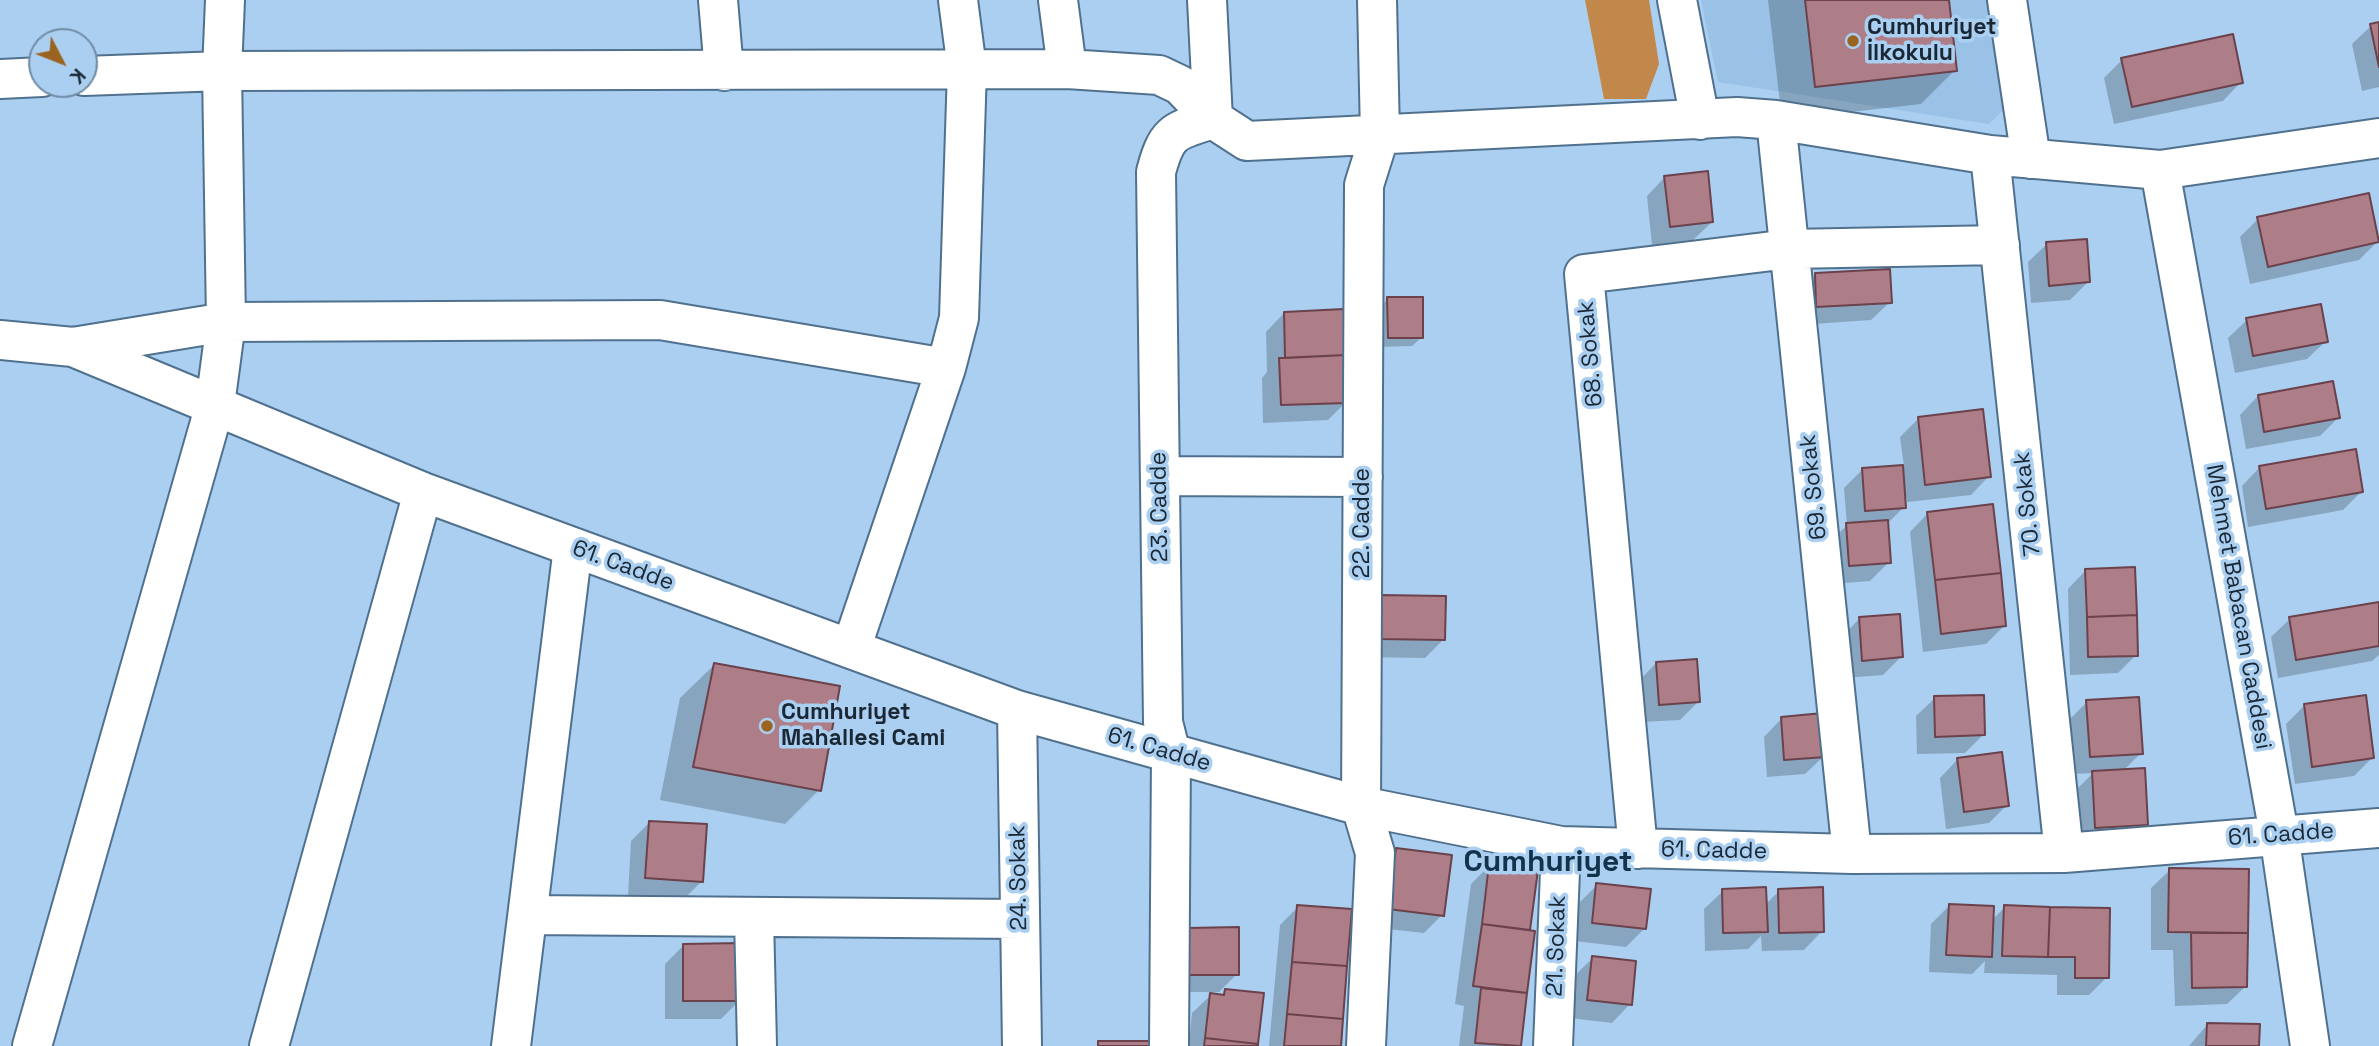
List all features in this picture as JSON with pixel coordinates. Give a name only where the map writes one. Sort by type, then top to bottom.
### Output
[{"type":"street","points":[[32,1046],[215,405],[226,322],[222,71],[225,0]]},
{"type":"street","points":[[718,0],[724,71]]},
{"type":"street","points":[[851,649],[946,368],[959,318],[967,69],[958,0]]},
{"type":"street","points":[[1058,0],[1067,69]]},
{"type":"street","points":[[1207,0],[1213,119]]},
{"type":"street","name":"22. Cadde","points":[[1366,1046],[1375,853],[1361,806],[1364,185],[1380,134],[1377,0]]},
{"type":"street","points":[[1677,0],[1700,120]]},
{"type":"street","points":[[2007,0],[2031,159]]},
{"type":"street","points":[[98,75],[222,71],[1067,69],[1159,75],[1180,85],[1213,119],[1247,141],[1737,117],[1776,120],[1990,155],[2160,170],[2379,138]]},
{"type":"street","points":[[0,79],[28,78]]},
{"type":"street","name":"23. Cadde","points":[[1168,1046],[1171,754],[1163,722],[1156,172],[1162,151],[1175,131],[1213,119]]},
{"type":"street","name":"69. Sokak","points":[[1776,120],[1852,854]]},
{"type":"street","name":"70. Sokak","points":[[1990,155],[2064,853]]},
{"type":"street","name":"Mehmet Babacan Caddesi","points":[[2160,170],[2279,834],[2310,1046]]},
{"type":"street","name":"68. Sokak","points":[[1638,849],[1584,274],[1789,250],[2000,245]]},
{"type":"street","points":[[73,347],[226,322],[660,320],[946,368]]},
{"type":"street","name":"61. Cadde","points":[[1,345],[73,347],[423,492],[1017,710],[1361,806],[1561,846],[1852,854],[2064,853],[2379,828]]},
{"type":"street","points":[[1160,476],[1363,477]]},
{"type":"street","points":[[269,1046],[423,492]]},
{"type":"street","points":[[511,1046],[573,547]]},
{"type":"street","name":"24. Sokak","points":[[1017,710],[1022,1046]]},
{"type":"street","name":"21. Sokak","points":[[1553,1046],[1561,846]]},
{"type":"street","points":[[528,915],[1020,919]]},
{"type":"street","points":[[754,916],[757,1046]]},
{"type":"shaded area","points":[[1585,0],[1649,0],[1659,64],[1646,99],[1604,99]]},
{"type":"shaded area","name":"Cumhuriyet İlkokulu","points":[[1701,0],[1990,0],[2006,107],[1989,124],[1718,82]]},
{"type":"building","points":[[1805,0],[1949,0],[1957,71],[1815,87]]},
{"type":"building","points":[[2379,22],[2379,67],[2370,24]]},
{"type":"building","points":[[2233,34],[2243,83],[2132,107],[2121,58]]},
{"type":"building","points":[[1708,171],[1713,222],[1670,227],[1664,176]]},
{"type":"building","points":[[2369,193],[2379,242],[2268,267],[2257,217]]},
{"type":"building","points":[[2087,239],[2090,282],[2049,286],[2046,242]]},
{"type":"building","points":[[1890,269],[1892,303],[1816,307],[1815,273]]},
{"type":"building","points":[[1387,297],[1423,297],[1423,338],[1388,338]]},
{"type":"building","points":[[2321,304],[2328,342],[2253,356],[2246,318]]},
{"type":"building","points":[[1344,309],[1346,355],[1285,358],[1284,312]]},
{"type":"building","points":[[1346,355],[1348,403],[1281,405],[1279,358]]},
{"type":"building","points":[[2333,381],[2340,418],[2264,432],[2258,395]]},
{"type":"building","points":[[1983,409],[1991,477],[1925,485],[1918,417]]},
{"type":"building","points":[[2356,449],[2363,492],[2266,509],[2259,466]]},
{"type":"building","points":[[1903,465],[1906,508],[1865,511],[1862,468]]},
{"type":"building","points":[[1993,504],[2001,573],[1935,580],[1927,512]]},
{"type":"building","points":[[1888,520],[1891,563],[1849,566],[1846,523]]},
{"type":"building","points":[[2135,567],[2137,615],[2087,617],[2085,569]]},
{"type":"building","points":[[2001,573],[2006,626],[1941,634],[1935,580]]},
{"type":"building","points":[[1379,595],[1446,596],[1445,640],[1378,639]]},
{"type":"building","points":[[2379,602],[2379,646],[2296,660],[2289,617]]},
{"type":"building","points":[[1900,614],[1903,657],[1862,661],[1859,617]]},
{"type":"building","points":[[2137,615],[2138,656],[2088,657],[2087,617]]},
{"type":"building","points":[[1697,659],[1700,702],[1659,705],[1656,662]]},
{"type":"building","name":"Cumhuriyet Mahallesi Cami","points":[[714,663],[840,686],[821,791],[693,767]]},
{"type":"building","points":[[1984,695],[1985,735],[1935,737],[1934,696]]},
{"type":"building","points":[[2366,695],[2374,758],[2312,767],[2304,704]]},
{"type":"building","points":[[2139,697],[2143,754],[2090,757],[2086,700]]},
{"type":"building","points":[[1823,713],[1826,757],[1784,760],[1781,717]]},
{"type":"building","points":[[2002,752],[2009,806],[1964,812],[1957,758]]},
{"type":"building","points":[[2145,768],[2148,825],[2095,828],[2092,771]]},
{"type":"building","points":[[649,821],[707,824],[703,882],[645,878]]},
{"type":"building","points":[[1396,848],[1452,855],[1444,916],[1388,909]]},
{"type":"building","points":[[1489,864],[1538,870],[1530,930],[1482,924]]},
{"type":"building","points":[[2169,868],[2249,869],[2248,933],[2168,932]]},
{"type":"building","points":[[1596,883],[1651,889],[1646,929],[1592,923]]},
{"type":"building","points":[[1766,887],[1768,932],[1723,933],[1722,889]]},
{"type":"building","points":[[1823,887],[1824,932],[1779,933],[1778,889]]},
{"type":"building","points":[[1949,904],[1994,906],[1992,957],[1946,955]]},
{"type":"building","points":[[1297,905],[1352,909],[1347,966],[1292,962]]},
{"type":"building","points":[[2004,905],[2050,907],[2048,957],[2002,956]]},
{"type":"building","points":[[2050,907],[2110,908],[2109,978],[2075,978],[2075,957],[2048,957]]},
{"type":"building","points":[[1482,924],[1535,931],[1527,993],[1473,986]]},
{"type":"building","points":[[1239,927],[1239,975],[1187,975],[1188,928]]},
{"type":"building","points":[[2191,933],[2248,933],[2247,987],[2192,988]]},
{"type":"building","points":[[741,943],[741,1001],[683,1001],[683,944]]},
{"type":"building","points":[[1592,956],[1636,961],[1632,1005],[1587,1000]]},
{"type":"building","points":[[1292,962],[1347,966],[1343,1019],[1287,1014]]},
{"type":"building","points":[[1481,988],[1527,993],[1521,1046],[1475,1043]]},
{"type":"building","points":[[1225,989],[1264,993],[1258,1044],[1205,1038],[1210,993],[1224,995]]},
{"type":"building","points":[[1287,1014],[1343,1019],[1341,1046],[1284,1046]]},
{"type":"building","points":[[2207,1023],[2260,1024],[2259,1046],[2206,1046]]},
{"type":"building","points":[[1205,1038],[1258,1044],[1258,1046],[1204,1046]]},
{"type":"building","points":[[1098,1041],[1149,1041],[1149,1046],[1098,1046]]},
{"type":"place","name":"Cumhuriyet İlkokulu","points":[[1853,41]]},
{"type":"place","name":"Cumhuriyet Mahallesi Cami","points":[[767,726]]},
{"type":"district","name":"Cumhuriyet","points":[[1548,863]]}]
